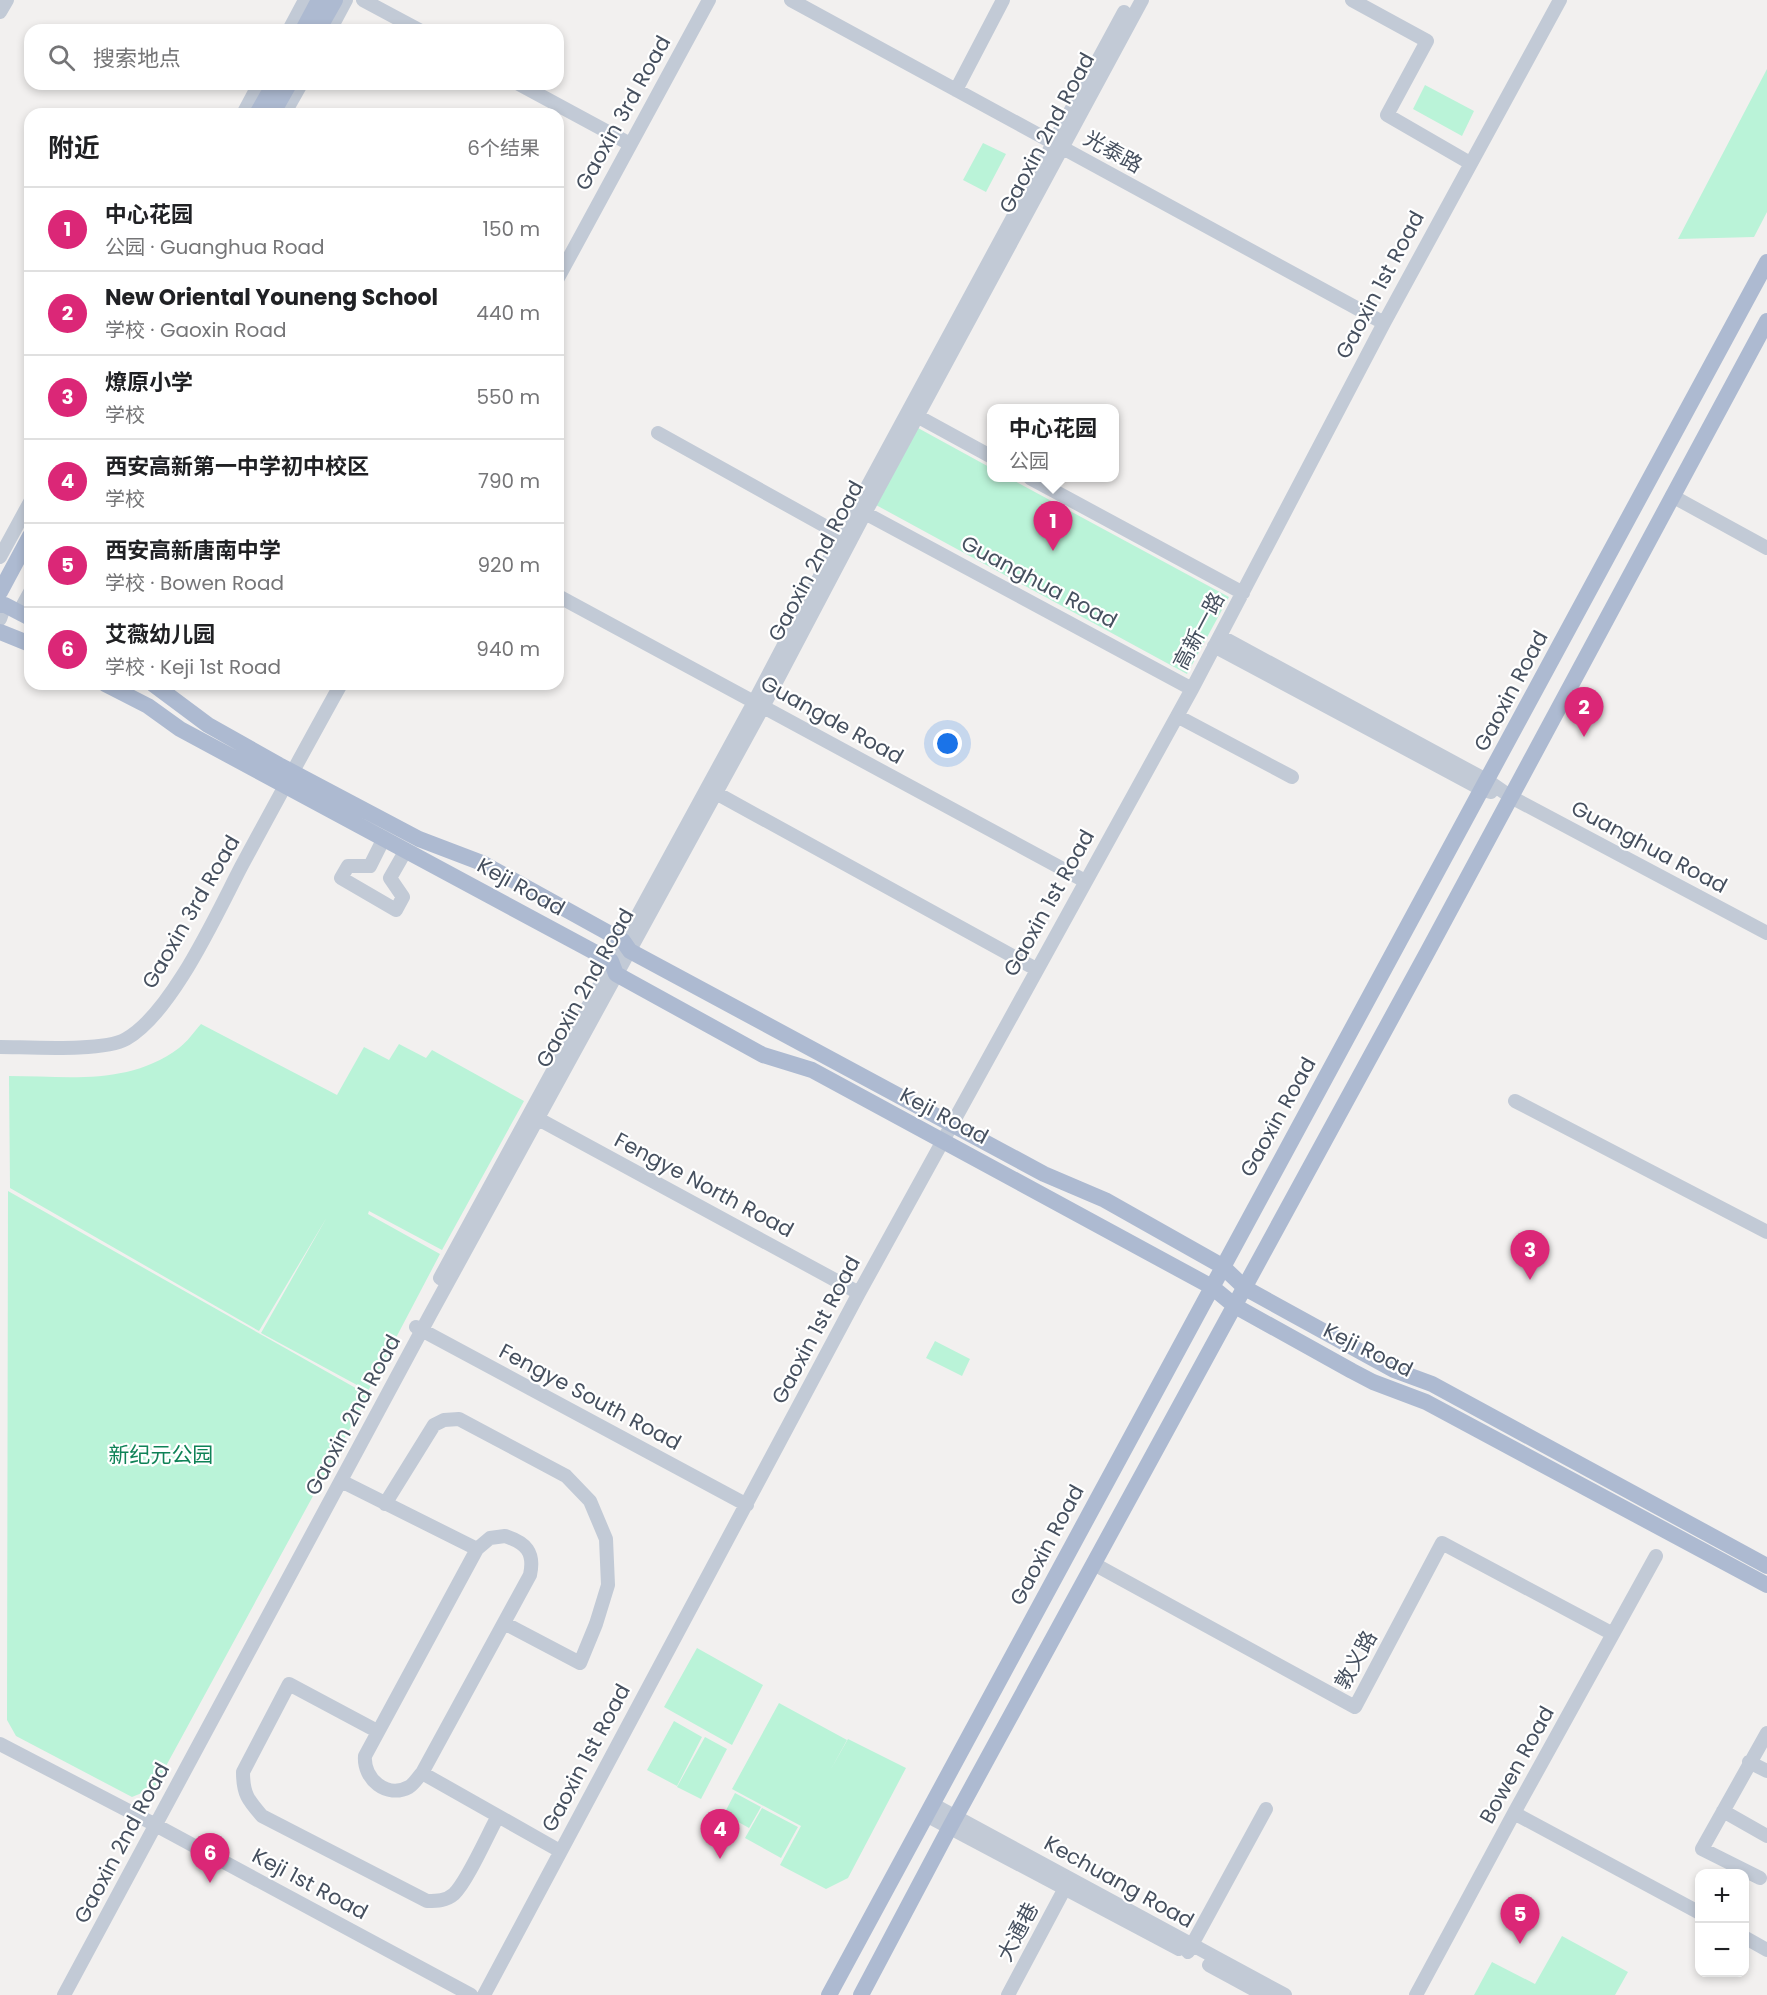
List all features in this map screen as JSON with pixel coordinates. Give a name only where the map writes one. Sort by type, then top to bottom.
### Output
[{"type":"main road","points":[[321,24],[334,0]]},
{"type":"main road","points":[[305,24],[315,1]]},
{"type":"main road","points":[[260,108],[271,90]]},
{"type":"main road","points":[[275,108],[286,90]]},
{"type":"main road","name":"Gaoxin Road","points":[[829,1995],[1767,262]]},
{"type":"main road","points":[[861,1995],[1767,321]]},
{"type":"main road","points":[[9,609],[24,557]]},
{"type":"main road","points":[[9,609],[24,573]]},
{"type":"main road","points":[[0,632],[24,642]]},
{"type":"main road","name":"Keji Road","points":[[117,690],[148,706],[180,729],[419,839],[482,863],[1212,1287],[1234,1306],[1373,1382],[1426,1402],[1767,1585]]},
{"type":"main road","name":"Keji Road","points":[[161,690],[208,726],[384,838],[763,1055],[812,1070],[947,1133],[1106,1200],[1222,1266],[1245,1288],[1394,1370],[1432,1384],[1767,1566]]},
{"type":"street","points":[[0,12],[7,0]]},
{"type":"street","points":[[333,24],[346,0]]},
{"type":"street","points":[[363,0],[407,24]]},
{"type":"street","name":"Gaoxin 3rd Road","points":[[564,267],[709,0]]},
{"type":"street","name":"光泰路","points":[[791,0],[1384,323]]},
{"type":"street","points":[[956,90],[1004,0]]},
{"type":"street","name":"Gaoxin 2nd Road","points":[[63,1993],[418,1328],[917,416],[1058,146],[1131,0]]},
{"type":"street","name":"Gaoxin 2nd Road","points":[[626,946],[716,794],[841,535],[1142,0]]},
{"type":"street","points":[[1352,0],[1427,41],[1387,115],[1470,163]]},
{"type":"street","name":"Gaoxin 1st Road","points":[[1243,593],[1384,323],[1560,0]]},
{"type":"street","points":[[294,24],[315,1]]},
{"type":"street","points":[[246,108],[256,90]]},
{"type":"street","points":[[287,108],[298,90]]},
{"type":"street","points":[[530,90],[563,108]]},
{"type":"street","points":[[564,108],[630,144]]},
{"type":"street","points":[[917,416],[987,454]]},
{"type":"street","points":[[658,433],[841,535]]},
{"type":"street","points":[[1039,482],[1243,593]]},
{"type":"street","points":[[1672,496],[1767,548]]},
{"type":"street","points":[[0,557],[24,513]]},
{"type":"street","name":"Guanghua Road","points":[[865,513],[1192,689]]},
{"type":"street","name":"高新一路","points":[[1192,689],[1243,593]]},
{"type":"street","points":[[9,609],[24,597]]},
{"type":"street","name":"Guangde Road","points":[[564,599],[1085,881]]},
{"type":"street","name":"Guanghua Road","points":[[1217,641],[1485,785],[1765,928]]},
{"type":"street","name":"Gaoxin 1st Road","points":[[484,1995],[859,1293],[1192,689]]},
{"type":"street","name":"Gaoxin 3rd Road","points":[[0,1047],[97,1046],[124,1041],[141,1030],[157,1011],[191,961],[338,690]]},
{"type":"street","points":[[1177,716],[1292,777]]},
{"type":"street","points":[[716,794],[1036,969]]},
{"type":"street","points":[[384,838],[370,866],[348,866],[341,878],[396,910],[403,897],[390,878],[406,850]]},
{"type":"street","points":[[1515,1101],[1767,1232]]},
{"type":"street","name":"Fengye North Road","points":[[533,1116],[859,1293]]},
{"type":"street","name":"Gaoxin 2nd Road","points":[[152,1823],[341,1481],[418,1328]]},
{"type":"street","name":"Fengye South Road","points":[[418,1328],[747,1506]]},
{"type":"street","points":[[385,1504],[434,1425],[444,1420],[459,1419],[566,1476],[590,1501],[606,1539],[608,1585],[596,1624],[580,1663],[504,1623]]},
{"type":"street","points":[[341,1481],[477,1549]]},
{"type":"street","points":[[505,1536],[521,1541],[530,1553],[532,1566],[530,1575],[422,1773],[411,1786],[397,1791],[380,1786],[369,1778],[364,1767],[365,1756],[477,1549],[490,1538],[505,1536]]},
{"type":"street","name":"敦义路","points":[[1094,1564],[1356,1707],[1442,1543],[1613,1634]]},
{"type":"street","name":"Bowen Road","points":[[1416,1995],[1656,1556]]},
{"type":"street","points":[[378,1731],[289,1684],[243,1772],[246,1797],[262,1816],[427,1901],[440,1901],[453,1895],[498,1816]]},
{"type":"street","points":[[1760,1878],[1702,1849],[1767,1732]]},
{"type":"street","name":"Keji 1st Road","points":[[0,1744],[471,1995]]},
{"type":"street","points":[[1749,1762],[1767,1772]]},
{"type":"street","points":[[422,1773],[560,1851]]},
{"type":"street","points":[[1189,1950],[1266,1809]]},
{"type":"street","name":"Kechuang Road","points":[[929,1810],[1189,1950],[1264,1995]]},
{"type":"street","points":[[1723,1811],[1767,1836]]},
{"type":"street","points":[[1514,1813],[1695,1910]]},
{"type":"street","name":"Kechuang Road","points":[[953,1822],[1065,1888],[1285,1995]]},
{"type":"street","name":"大通巷","points":[[1008,1995],[1065,1888]]},
{"type":"street","points":[[1749,1940],[1767,1950]]},
{"type":"green space","points":[[1767,69],[1767,212],[1754,237],[1678,239]]},
{"type":"green space","points":[[1425,85],[1474,111],[1462,136],[1413,109]]},
{"type":"green space","points":[[983,143],[1006,154],[986,192],[963,180]]},
{"type":"green space","points":[[918,428],[987,466],[987,482],[1016,482],[1229,597],[1187,674],[876,505]]},
{"type":"green space","points":[[201,1024],[337,1095],[364,1047],[389,1060],[399,1044],[426,1058],[432,1050],[524,1101],[442,1250],[369,1211],[368,1214],[440,1254],[368,1391],[261,1333],[327,1217],[259,1331],[10,1188],[9,1076],[76,1077],[119,1074],[160,1060],[179,1048]]},
{"type":"green space","name":"新纪元公园","points":[[8,1191],[368,1395],[154,1788],[132,1797],[16,1736],[7,1720]]},
{"type":"green space","points":[[935,1341],[970,1359],[962,1376],[926,1358]]},
{"type":"green space","points":[[697,1648],[763,1685],[732,1745],[664,1707]]},
{"type":"green space","points":[[779,1703],[847,1740],[831,1769],[848,1739],[906,1768],[848,1878],[826,1889],[780,1865],[801,1826],[732,1789]]},
{"type":"green space","points":[[674,1721],[702,1737],[677,1786],[647,1770]]},
{"type":"green space","points":[[705,1737],[727,1749],[701,1799],[677,1787]]},
{"type":"green space","points":[[735,1793],[761,1807],[749,1828],[724,1814]]},
{"type":"green space","points":[[762,1808],[798,1827],[781,1858],[745,1838]]},
{"type":"green space","points":[[1562,1936],[1628,1972],[1615,1995],[1474,1995],[1492,1962],[1535,1984]]},
{"type":"place","name":"中心花园","points":[[1053,551]]},
{"type":"place","name":"New Oriental Youneng School","points":[[1584,737]]},
{"type":"place","name":"燎原小学","points":[[1530,1280]]},
{"type":"place","name":"西安高新第一中学初中校区","points":[[720,1859]]},
{"type":"place","name":"艾薇幼儿园","points":[[210,1883]]},
{"type":"place","name":"西安高新唐南中学","points":[[1520,1944]]}]
